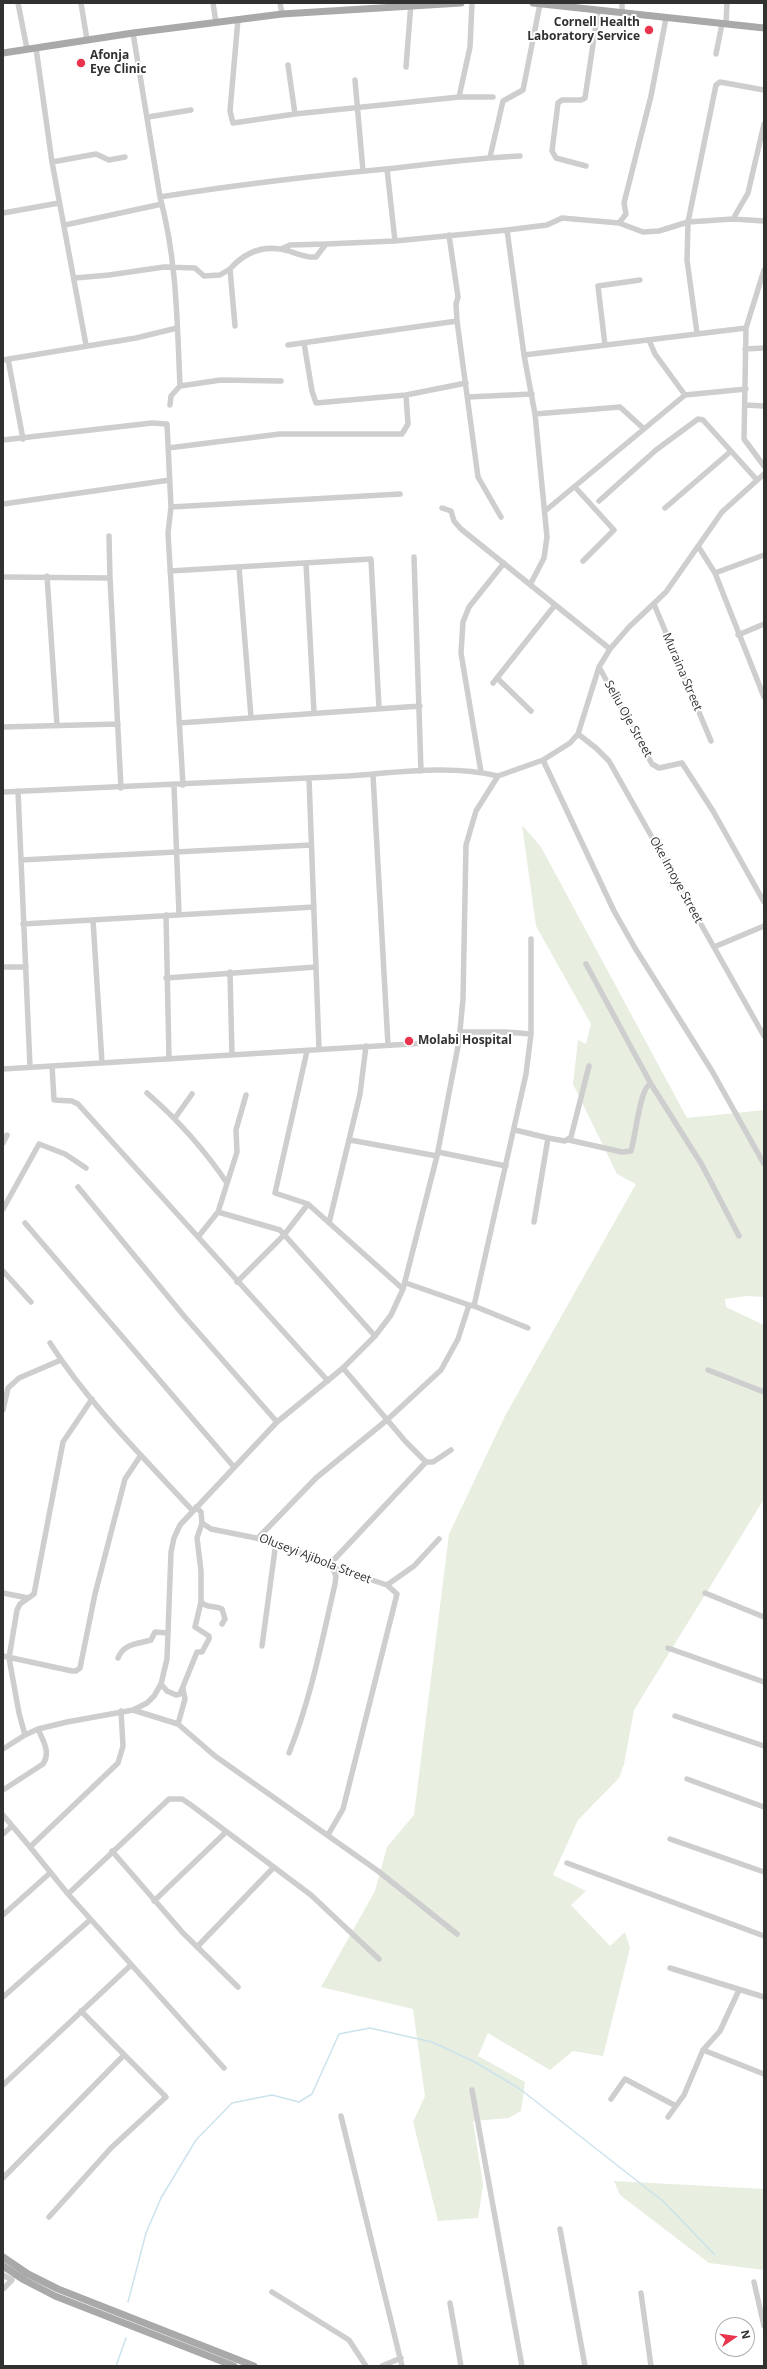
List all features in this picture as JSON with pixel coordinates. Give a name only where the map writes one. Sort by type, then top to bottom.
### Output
[{"type":"main road","points":[[3,53],[133,33],[282,14],[461,3]]},
{"type":"main road","points":[[537,4],[764,28]]},
{"type":"main road","points":[[3,2257],[28,2274],[58,2289],[254,2366]]},
{"type":"main road","points":[[3,2266],[24,2280],[55,2296],[234,2366]]},
{"type":"street","points":[[18,3],[26,49]]},
{"type":"street","points":[[81,3],[87,40]]},
{"type":"street","points":[[213,3],[216,23]]},
{"type":"street","points":[[280,3],[282,14]]},
{"type":"street","points":[[459,97],[470,46],[472,3]]},
{"type":"street","points":[[622,3],[622,12]]},
{"type":"street","points":[[716,54],[724,23],[727,3]]},
{"type":"street","points":[[490,157],[504,101],[523,90],[537,4]]},
{"type":"street","points":[[406,67],[411,5]]},
{"type":"street","points":[[586,166],[556,158],[552,151],[558,103],[562,100],[585,98],[598,11]]},
{"type":"street","points":[[619,223],[626,214],[624,203],[651,96],[666,18]]},
{"type":"street","points":[[238,19],[230,111],[232,122],[236,123],[295,114],[459,97],[493,97]]},
{"type":"street","points":[[133,33],[160,197],[170,236],[180,386]]},
{"type":"street","points":[[36,48],[52,162],[75,278],[86,345]]},
{"type":"street","points":[[288,65],[295,114]]},
{"type":"street","points":[[355,80],[364,171]]},
{"type":"street","points":[[697,333],[687,260],[688,222],[716,84],[720,82],[764,90]]},
{"type":"street","points":[[148,117],[191,110]]},
{"type":"street","points":[[733,218],[748,193],[763,136],[764,124]]},
{"type":"street","points":[[52,162],[96,154],[109,160],[125,157]]},
{"type":"street","points":[[160,197],[216,188],[387,168],[490,157],[520,156]]},
{"type":"street","points":[[387,168],[395,241]]},
{"type":"street","points":[[3,213],[60,204]]},
{"type":"street","points":[[65,225],[162,204]]},
{"type":"street","points":[[75,278],[109,276],[148,268],[195,268],[204,276],[220,275],[252,251],[281,249],[290,245],[395,241],[507,230],[546,224],[562,218],[619,223],[643,232],[675,228],[688,222],[733,218],[764,221]]},
{"type":"street","points":[[507,230],[524,355],[536,414],[545,511],[547,548],[544,558],[531,583]]},
{"type":"street","points":[[449,235],[458,297],[456,304],[457,321],[478,477],[501,518]]},
{"type":"street","points":[[281,249],[311,258],[316,257],[326,244]]},
{"type":"street","points":[[230,269],[235,326]]},
{"type":"street","points":[[764,270],[761,285],[746,328],[744,441],[764,466]]},
{"type":"street","points":[[605,345],[598,286],[601,284],[640,280]]},
{"type":"street","points":[[288,345],[457,321]]},
{"type":"street","points":[[23,438],[5,359],[136,338],[177,328]]},
{"type":"street","points":[[524,355],[746,328]]},
{"type":"street","points":[[649,340],[655,354],[685,395]]},
{"type":"street","points":[[304,343],[312,391],[316,403],[406,395],[466,383]]},
{"type":"street","points":[[745,349],[764,348]]},
{"type":"street","points":[[170,405],[171,396],[180,386],[221,380],[281,381]]},
{"type":"street","points":[[545,511],[643,428],[685,395],[746,389]]},
{"type":"street","points":[[468,397],[532,394]]},
{"type":"street","points":[[168,448],[280,434],[402,434],[408,424],[406,395]]},
{"type":"street","points":[[745,404],[764,406]]},
{"type":"street","points":[[536,414],[620,407],[643,428]]},
{"type":"street","points":[[599,501],[656,450],[698,419],[703,420],[730,452],[757,480]]},
{"type":"street","points":[[3,440],[160,423],[167,424],[171,507],[168,522],[170,572],[183,785]]},
{"type":"street","points":[[665,508],[730,452]]},
{"type":"street","points":[[3,792],[174,786],[421,771],[481,772],[498,776],[543,760],[570,743],[578,734],[599,667],[610,649],[666,592],[722,512],[764,474]]},
{"type":"street","points":[[3,504],[170,480]]},
{"type":"street","points":[[575,487],[614,530],[582,561]]},
{"type":"street","points":[[171,507],[400,494]]},
{"type":"street","points":[[442,508],[451,511],[457,525],[531,583],[555,605],[610,649]]},
{"type":"street","points":[[109,536],[121,788]]},
{"type":"street","points":[[698,546],[715,573],[738,635],[763,694]]},
{"type":"street","points":[[715,573],[764,555]]},
{"type":"street","points":[[414,557],[421,771]]},
{"type":"street","points":[[170,572],[371,559],[379,708]]},
{"type":"street","points":[[481,772],[461,653],[462,622],[469,607],[504,562]]},
{"type":"street","points":[[306,563],[314,712]]},
{"type":"street","points":[[239,567],[251,717]]},
{"type":"street","points":[[3,577],[47,576],[110,578]]},
{"type":"street","points":[[47,576],[57,725]]},
{"type":"street","name":"Muraina Street","points":[[654,604],[711,741]]},
{"type":"street","points":[[493,683],[555,605]]},
{"type":"street","points":[[738,635],[764,624]]},
{"type":"street","name":"Seliu Oje Street","points":[[599,667],[652,764],[659,768],[682,763],[713,811],[764,902]]},
{"type":"street","points":[[497,678],[531,710]]},
{"type":"street","points":[[179,723],[314,712],[420,706]]},
{"type":"street","points":[[3,727],[118,724]]},
{"type":"street","name":"Oke Imoye Street","points":[[578,734],[596,748],[609,761],[764,1036]]},
{"type":"street","points":[[543,760],[614,911],[634,948],[712,1071],[764,1164]]},
{"type":"street","points":[[373,775],[388,1045]]},
{"type":"street","points":[[3,1749],[25,1735],[38,1729],[121,1711],[133,1710],[147,1703],[154,1696],[161,1684],[167,1659],[169,1586],[174,1538],[180,1525],[277,1422],[343,1368],[375,1336],[391,1315],[404,1286],[437,1154],[459,1041],[463,999],[466,845],[476,811],[498,776]]},
{"type":"street","points":[[309,778],[319,1049]]},
{"type":"street","points":[[174,786],[180,914]]},
{"type":"street","points":[[18,791],[30,1067]]},
{"type":"street","points":[[21,860],[311,845]]},
{"type":"street","points":[[24,924],[314,907]]},
{"type":"street","points":[[166,915],[166,978],[169,1059]]},
{"type":"street","points":[[93,920],[102,1063]]},
{"type":"street","points":[[714,947],[764,926]]},
{"type":"street","points":[[259,1537],[316,1478],[387,1420],[441,1370],[458,1339],[471,1306],[515,1130],[531,1034],[531,939]]},
{"type":"street","points":[[586,964],[651,1084],[702,1165],[739,1236]]},
{"type":"street","points":[[3,967],[26,967]]},
{"type":"street","points":[[166,978],[230,972],[316,967]]},
{"type":"street","points":[[230,972],[232,1055]]},
{"type":"street","points":[[460,1032],[506,1032],[531,1034]]},
{"type":"street","points":[[3,1069],[459,1041]]},
{"type":"street","points":[[329,1223],[360,1094],[366,1046]]},
{"type":"street","points":[[307,1051],[274,1190],[278,1195],[308,1204],[404,1286],[471,1306],[528,1328]]},
{"type":"street","points":[[52,1066],[54,1100],[72,1101],[78,1104],[237,1282],[328,1381]]},
{"type":"street","points":[[569,1140],[572,1137],[589,1066]]},
{"type":"street","points":[[515,1130],[622,1152],[631,1151],[641,1100],[646,1088],[651,1084]]},
{"type":"street","points":[[147,1093],[175,1118],[209,1156],[227,1183]]},
{"type":"street","points":[[175,1118],[192,1094]]},
{"type":"street","points":[[198,1237],[218,1212],[237,1152],[236,1130],[246,1095]]},
{"type":"street","points":[[3,1143],[7,1136]]},
{"type":"street","points":[[534,1222],[548,1138]]},
{"type":"street","points":[[350,1140],[506,1166]]},
{"type":"street","points":[[3,1209],[39,1144],[65,1154],[86,1168]]},
{"type":"street","points":[[78,1187],[184,1316],[277,1422]]},
{"type":"street","points":[[237,1282],[284,1234],[308,1204]]},
{"type":"street","points":[[218,1212],[276,1228],[284,1234],[375,1336]]},
{"type":"street","points":[[25,1223],[234,1467]]},
{"type":"street","points":[[3,1271],[31,1302]]},
{"type":"street","points":[[50,1343],[61,1360],[92,1399],[141,1455],[194,1509],[201,1512],[202,1523],[197,1538],[201,1571],[201,1602],[195,1627],[209,1636],[209,1639],[202,1652],[197,1652],[180,1694],[176,1695],[167,1690],[161,1684]]},
{"type":"street","points":[[3,1410],[5,1389],[18,1378],[61,1360]]},
{"type":"street","points":[[343,1368],[387,1420],[426,1462]]},
{"type":"street","points":[[708,1370],[764,1392]]},
{"type":"street","points":[[25,1735],[6,1657],[20,1604],[34,1594],[63,1442],[92,1399]]},
{"type":"street","points":[[289,1753],[300,1725],[319,1659],[336,1576],[330,1566],[409,1478],[426,1462],[433,1462],[451,1450]]},
{"type":"street","points":[[6,1657],[72,1671],[76,1671],[80,1668],[95,1594],[119,1499],[125,1479],[141,1455]]},
{"type":"street","name":"Oluseyi Ajibola Street","points":[[202,1523],[212,1528],[259,1537],[276,1542],[330,1566],[387,1585],[397,1594],[343,1809],[328,1835]]},
{"type":"street","points":[[387,1585],[414,1566],[439,1539]]},
{"type":"street","points":[[262,1646],[276,1542]]},
{"type":"street","points":[[3,1593],[28,1598]]},
{"type":"street","points":[[705,1594],[764,1617]]},
{"type":"street","points":[[201,1602],[205,1606],[218,1607],[222,1609],[225,1619],[222,1624]]},
{"type":"street","points":[[118,1658],[121,1650],[130,1645],[151,1640],[155,1632],[168,1633]]},
{"type":"street","points":[[668,1648],[764,1682]]},
{"type":"street","points":[[178,1724],[185,1699],[183,1689]]},
{"type":"street","points":[[133,1710],[178,1724],[215,1756],[378,1871],[457,1934]]},
{"type":"street","points":[[30,1847],[118,1763],[123,1746],[121,1711]]},
{"type":"street","points":[[674,1716],[764,1746]]},
{"type":"street","points":[[3,1790],[43,1764],[46,1760],[47,1751],[38,1729]]},
{"type":"street","points":[[687,1779],[764,1807]]},
{"type":"street","points":[[68,1894],[169,1799],[175,1798],[191,1805],[329,1910],[379,1959]]},
{"type":"street","points":[[3,1815],[90,1920],[224,2068]]},
{"type":"street","points":[[3,1834],[12,1826]]},
{"type":"street","points":[[154,1901],[226,1832]]},
{"type":"street","points":[[670,1839],[764,1872]]},
{"type":"street","points":[[112,1851],[154,1901],[197,1947],[238,1987]]},
{"type":"street","points":[[568,1863],[764,1936]]},
{"type":"street","points":[[197,1947],[274,1868]]},
{"type":"street","points":[[3,1915],[50,1873]]},
{"type":"street","points":[[3,1997],[90,1920]]},
{"type":"street","points":[[3,2085],[131,1965]]},
{"type":"street","points":[[670,1968],[764,1997]]},
{"type":"street","points":[[668,2116],[684,2095],[703,2050],[720,2031],[739,1990]]},
{"type":"street","points":[[49,2217],[111,2148],[166,2098],[166,2095],[81,2011]]},
{"type":"street","points":[[703,2050],[764,2074]]},
{"type":"street","points":[[3,2178],[124,2055]]},
{"type":"street","points":[[611,2099],[625,2079],[676,2106]]},
{"type":"street","points":[[472,2090],[522,2366]]},
{"type":"street","points":[[341,2116],[369,2238],[402,2366]]},
{"type":"street","points":[[560,2229],[585,2366]]},
{"type":"street","points":[[3,2274],[12,2280],[3,2289]]},
{"type":"street","points":[[754,2282],[764,2326]]},
{"type":"street","points":[[272,2292],[349,2340],[366,2366]]},
{"type":"street","points":[[641,2293],[651,2366]]},
{"type":"street","points":[[450,2303],[461,2366]]},
{"type":"street","points":[[382,2366],[401,2358]]},
{"type":"shaded area","points":[[522,825],[541,847],[687,1118],[764,1110],[764,1297],[747,1296],[725,1299],[726,1307],[764,1325],[764,1499],[634,1710],[624,1764],[619,1778],[578,1820],[553,1875],[586,1891],[571,1905],[610,1946],[625,1932],[630,1948],[603,2056],[573,2051],[550,2070],[488,2033],[478,2056],[525,2082],[521,2111],[509,2118],[473,2121],[483,2185],[478,2218],[438,2221],[413,2122],[425,2096],[413,2009],[321,1987],[375,1891],[387,1847],[414,1815],[449,1534],[505,1416],[636,1184],[617,1174],[573,1084],[578,1040],[586,1044],[591,1024],[536,926]]},
{"type":"shaded area","points":[[614,2181],[764,2189],[764,2270],[709,2263],[620,2195]]},
{"type":"waterway","points":[[128,2302],[146,2233],[161,2198],[196,2140],[232,2103],[272,2095],[299,2102],[312,2094],[339,2034],[370,2028],[432,2042],[475,2062],[520,2089],[664,2202],[715,2255]]},
{"type":"waterway","points":[[116,2366],[126,2338]]},
{"type":"place","name":"Cornell Health Laboratory Service","points":[[649,30]]},
{"type":"place","name":"Afonja Eye Clinic","points":[[81,63]]},
{"type":"place","name":"Molabi Hospital","points":[[409,1041]]}]
